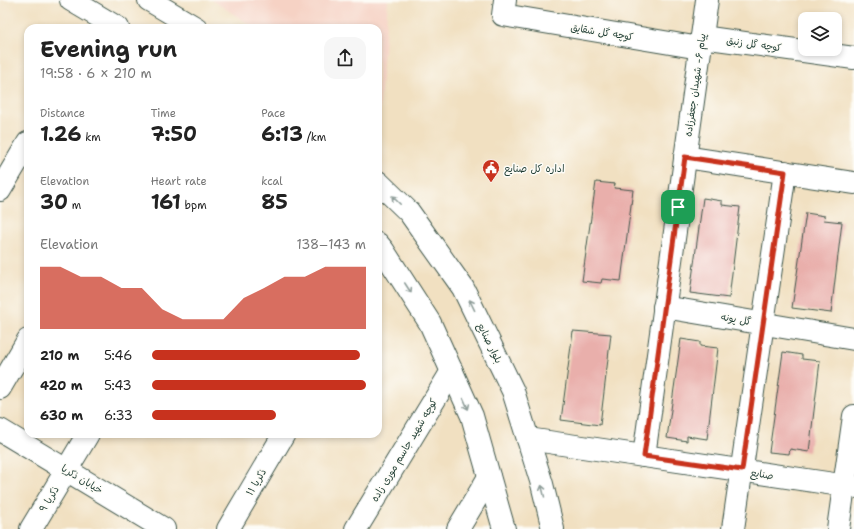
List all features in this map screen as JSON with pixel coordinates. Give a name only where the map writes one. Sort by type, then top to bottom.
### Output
[{"type":"street","points":[[71,0],[106,24]]},
{"type":"street","points":[[149,0],[189,24]]},
{"type":"street","name":"پیام ۶- شهیدان جعفرزاده","points":[[644,456],[707,0]]},
{"type":"street","name":"کوچه گل شقایق","points":[[504,8],[701,42]]},
{"type":"street","name":"کوچه گل زنبق","points":[[701,42],[854,58]]},
{"type":"street","points":[[0,190],[6,167],[24,147]]},
{"type":"street","points":[[685,157],[854,183]]},
{"type":"street","points":[[733,529],[785,172]]},
{"type":"street","name":"بلوار صنایع","points":[[382,186],[409,212],[463,288],[513,391],[542,484],[553,529]]},
{"type":"street","points":[[382,260],[430,323],[452,371],[472,416],[504,529]]},
{"type":"street","name":"گل پونه","points":[[664,307],[854,339]]},
{"type":"street","points":[[0,388],[24,347]]},
{"type":"street","name":"کوچه شهید جاسم موری زاده","points":[[356,529],[452,371]]},
{"type":"street","points":[[838,529],[849,487],[854,416]]},
{"type":"street","name":"خیابان ذکریا","points":[[0,430],[164,529]]},
{"type":"street","name":"ذکریا ۹","points":[[31,529],[86,438]]},
{"type":"street","name":"ذکریا ۱۱","points":[[228,529],[282,438]]},
{"type":"street","name":"صنایع","points":[[528,439],[849,487]]},
{"type":"street","points":[[458,529],[489,477]]},
{"type":"shaded area","points":[[212,0],[388,0],[382,77],[382,24],[249,24]]},
{"type":"building","points":[[596,182],[615,184],[614,188],[633,190],[621,281],[602,279],[601,283],[582,281]]},
{"type":"building","points":[[703,198],[722,201],[722,205],[740,207],[729,298],[690,293]]},
{"type":"building","points":[[806,213],[825,216],[824,220],[842,222],[831,313],[792,308]]},
{"type":"building","points":[[573,331],[611,334],[600,425],[561,420]]},
{"type":"building","points":[[681,339],[700,342],[700,346],[718,348],[707,439],[687,436],[687,441],[667,438]]},
{"type":"building","points":[[783,352],[802,355],[802,359],[820,361],[809,452],[790,449],[789,454],[769,452]]},
{"type":"place","name":"اداره کل صنایع","points":[[491,183]]},
{"type":"route","points":[[685,157],[785,172],[742,470],[644,456],[678,207],[685,157]]}]
